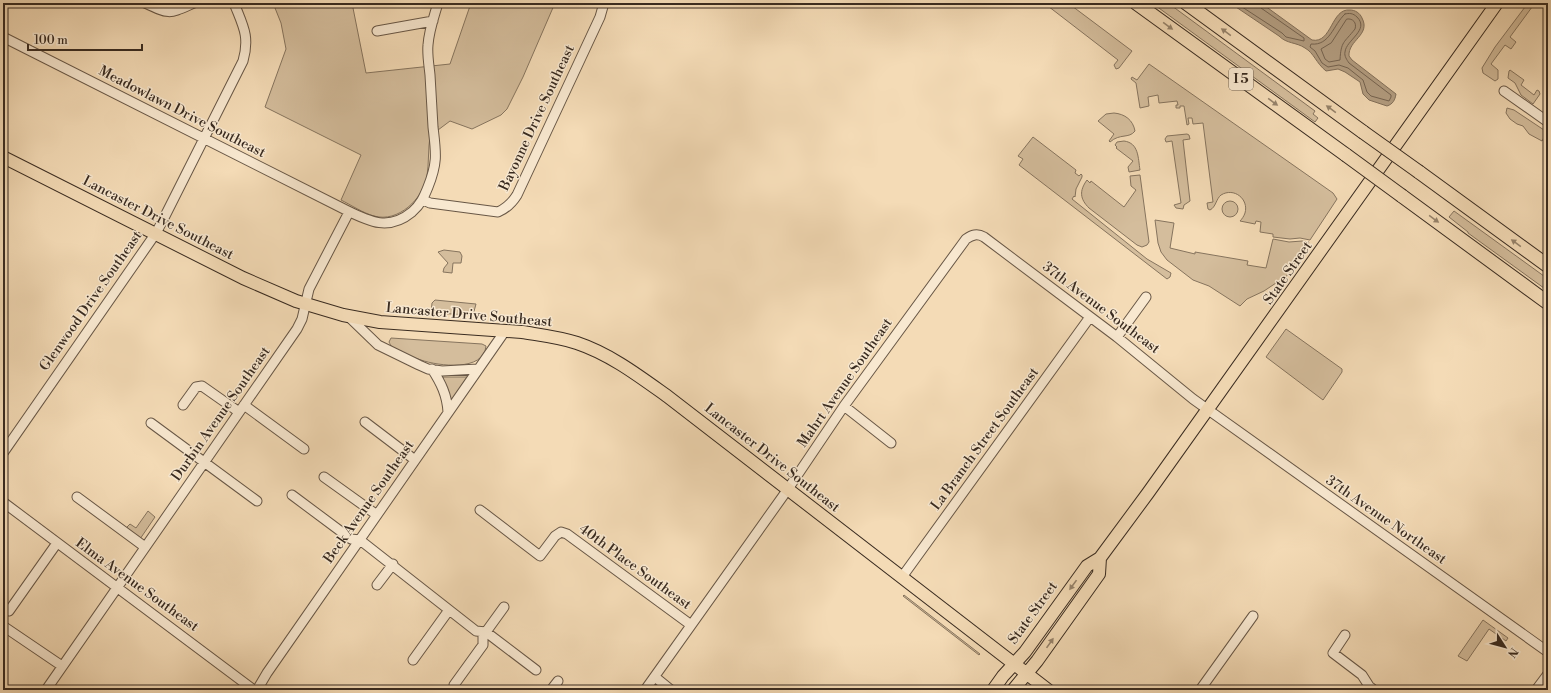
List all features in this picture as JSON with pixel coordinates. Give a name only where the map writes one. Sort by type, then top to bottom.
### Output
[{"type":"highway","name":"I 5","points":[[1136,3],[1548,302]]},
{"type":"highway","name":"I 5","points":[[1186,3],[1548,266]]},
{"type":"main road","name":"State Street","points":[[993,690],[1013,664],[1025,652],[1086,566],[1100,558],[1209,409],[1497,3]]},
{"type":"main road","name":"Lancaster Drive Southeast","points":[[3,157],[249,280],[305,304],[349,317],[397,324],[522,332],[562,338],[577,342],[605,355],[654,386],[1048,690]]},
{"type":"main road","name":"State Street","points":[[1013,690],[1099,574],[1100,558]]},
{"type":"street","points":[[145,3],[163,12],[171,12],[194,3]]},
{"type":"street","name":"Glenwood Drive Southeast","points":[[3,453],[156,233],[205,139],[244,61],[246,50],[246,32],[234,3]]},
{"type":"street","points":[[349,212],[371,221],[389,223],[398,220],[410,213],[423,200],[434,175],[436,145],[433,129],[428,46],[432,21],[438,3]]},
{"type":"street","name":"Bayonne Drive Southeast","points":[[423,200],[430,203],[498,212],[506,209],[512,204],[600,17],[604,3]]},
{"type":"street","points":[[377,31],[432,21]]},
{"type":"street","name":"Meadowlawn Drive Southeast","points":[[3,37],[349,212]]},
{"type":"street","points":[[1504,91],[1548,122]]},
{"type":"street","name":"Durbin Avenue Southeast","points":[[46,690],[297,329],[302,319],[309,289],[349,212]]},
{"type":"street","name":"37th Avenue Southeast","points":[[974,234],[984,237],[1117,337],[1209,409]]},
{"type":"street","name":"Mahrt Avenue Southeast","points":[[645,690],[788,489],[844,406],[966,239],[974,234]]},
{"type":"street","points":[[1117,337],[1146,297]]},
{"type":"street","points":[[349,317],[378,344],[419,365],[442,371],[478,369]]},
{"type":"street","name":"La Branch Street Southeast","points":[[902,577],[1090,317]]},
{"type":"street","name":"Beck Avenue Southeast","points":[[257,690],[505,331]]},
{"type":"street","points":[[432,369],[445,391],[448,412]]},
{"type":"street","points":[[183,405],[196,387],[202,386],[242,408],[304,449]]},
{"type":"street","points":[[844,406],[891,443]]},
{"type":"street","name":"37th Avenue Northeast","points":[[1209,409],[1548,652]]},
{"type":"street","points":[[365,422],[415,460]]},
{"type":"street","points":[[151,423],[257,501]]},
{"type":"street","points":[[324,477],[377,515]]},
{"type":"street","points":[[292,495],[351,539],[360,540],[393,564],[409,579],[476,631],[486,632],[536,670]]},
{"type":"street","points":[[77,497],[145,547]]},
{"type":"street","name":"Elma Avenue Southeast","points":[[3,502],[254,690]]},
{"type":"street","name":"40th Place Southeast","points":[[480,510],[540,556],[555,536],[561,532],[567,534],[691,625]]},
{"type":"street","points":[[9,611],[57,543]]},
{"type":"street","points":[[377,585],[393,564]]},
{"type":"street","points":[[454,685],[480,649],[483,636],[504,607]]},
{"type":"street","points":[[413,660],[449,610]]},
{"type":"street","points":[[1200,690],[1253,616]]},
{"type":"street","points":[[3,626],[62,666]]},
{"type":"street","points":[[1345,635],[1333,653],[1362,674],[1369,686],[1374,690]]},
{"type":"street","points":[[1536,690],[1548,674]]},
{"type":"street","points":[[654,677],[671,690]]},
{"type":"street","points":[[551,690],[558,681]]},
{"type":"shaded area","points":[[273,3],[352,3],[366,73],[450,64],[471,3],[555,3],[523,77],[507,109],[501,115],[472,129],[450,121],[430,136],[425,185],[415,201],[408,207],[392,216],[383,217],[366,213],[341,200],[361,155],[265,107],[286,49],[281,23]]},
{"type":"shaded area","points":[[1044,3],[1068,3],[1132,51],[1119,68],[1116,69],[1114,65],[1118,60]]},
{"type":"shaded area","points":[[1152,3],[1168,3],[1315,111],[1313,114],[1318,118],[1315,122]]},
{"type":"shaded area","points":[[1528,3],[1535,3],[1510,37],[1516,42],[1511,49],[1505,45],[1491,64],[1498,70],[1498,79],[1495,81],[1483,73],[1482,68],[1495,47]]},
{"type":"shaded area","points":[[1149,64],[1333,193],[1337,199],[1310,240],[1273,237],[1273,234],[1260,232],[1261,222],[1256,221],[1255,224],[1240,221],[1245,214],[1246,208],[1243,199],[1235,193],[1231,192],[1221,195],[1212,209],[1208,209],[1207,203],[1213,202],[1203,123],[1193,124],[1192,118],[1188,118],[1189,124],[1187,125],[1184,106],[1176,108],[1176,105],[1178,105],[1177,101],[1159,103],[1158,95],[1148,97],[1149,106],[1140,108],[1136,83],[1131,79],[1132,77],[1137,80]]},
{"type":"shaded area","points":[[1510,70],[1524,80],[1521,85],[1534,95],[1537,90],[1539,91],[1540,94],[1533,104],[1521,95],[1515,83],[1508,78]]},
{"type":"shaded area","points":[[1507,108],[1514,110],[1547,132],[1542,141],[1529,134],[1523,126],[1510,119],[1506,113]]},
{"type":"shaded area","points":[[1114,113],[1128,118],[1135,131],[1130,135],[1114,139],[1110,142],[1109,141],[1114,134],[1098,121],[1106,114]]},
{"type":"shaded area","points":[[1189,135],[1190,139],[1183,140],[1190,201],[1184,205],[1183,209],[1176,208],[1174,205],[1181,203],[1172,141],[1166,142],[1165,139],[1167,136]]},
{"type":"shaded area","points":[[1033,137],[1076,170],[1075,173],[1079,176],[1081,174],[1082,175],[1076,189],[1075,197],[1074,196],[1072,199],[1147,259],[1171,273],[1170,277],[1167,279],[1019,165],[1023,159],[1018,156]]},
{"type":"shaded area","points":[[1117,142],[1129,142],[1135,148],[1140,170],[1129,172],[1128,167],[1133,161],[1116,148],[1117,147],[1115,145]]},
{"type":"shaded area","points":[[1140,175],[1149,242],[1147,245],[1142,247],[1137,245],[1089,208],[1082,198],[1082,191],[1087,180],[1090,183],[1091,181],[1124,207],[1136,190],[1131,186],[1130,176]]},
{"type":"shaded area","points":[[1227,201],[1233,201],[1238,206],[1236,215],[1233,217],[1227,217],[1222,212],[1222,206]]},
{"type":"shaded area","points":[[1454,211],[1548,279],[1548,291],[1468,233],[1449,217]]},
{"type":"shaded area","points":[[1155,220],[1174,223],[1170,248],[1195,254],[1195,252],[1248,261],[1247,265],[1266,268],[1273,239],[1289,242],[1309,242],[1282,283],[1276,283],[1264,291],[1247,299],[1240,306],[1209,286],[1193,280],[1167,260],[1161,252],[1158,243]]},
{"type":"shaded area","points":[[444,250],[460,252],[462,256],[461,263],[453,263],[452,273],[443,272],[448,263],[438,252]]},
{"type":"shaded area","points":[[435,300],[476,304],[473,315],[431,313],[432,303]]},
{"type":"shaded area","points":[[1286,329],[1342,369],[1342,372],[1323,400],[1266,357]]},
{"type":"shaded area","points":[[391,338],[482,344],[486,346],[483,354],[477,360],[459,365],[449,365],[421,360],[395,349],[389,342]]},
{"type":"shaded area","points":[[443,377],[467,377],[451,402],[444,383]]},
{"type":"shaded area","points":[[148,511],[155,517],[140,539],[127,529],[127,527],[130,524],[136,528]]},
{"type":"shaded area","points":[[904,595],[980,654],[979,655],[903,596]]},
{"type":"shaded area","points":[[1483,620],[1508,638],[1506,641],[1489,629],[1467,661],[1458,656]]},
{"type":"water","points":[[1230,3],[1261,3],[1312,40],[1319,40],[1324,37],[1339,14],[1350,10],[1357,12],[1362,18],[1364,29],[1352,46],[1349,56],[1352,60],[1396,94],[1393,102],[1387,106],[1369,100],[1363,94],[1360,82],[1338,69],[1326,71],[1308,50],[1302,46],[1282,39]]}]
